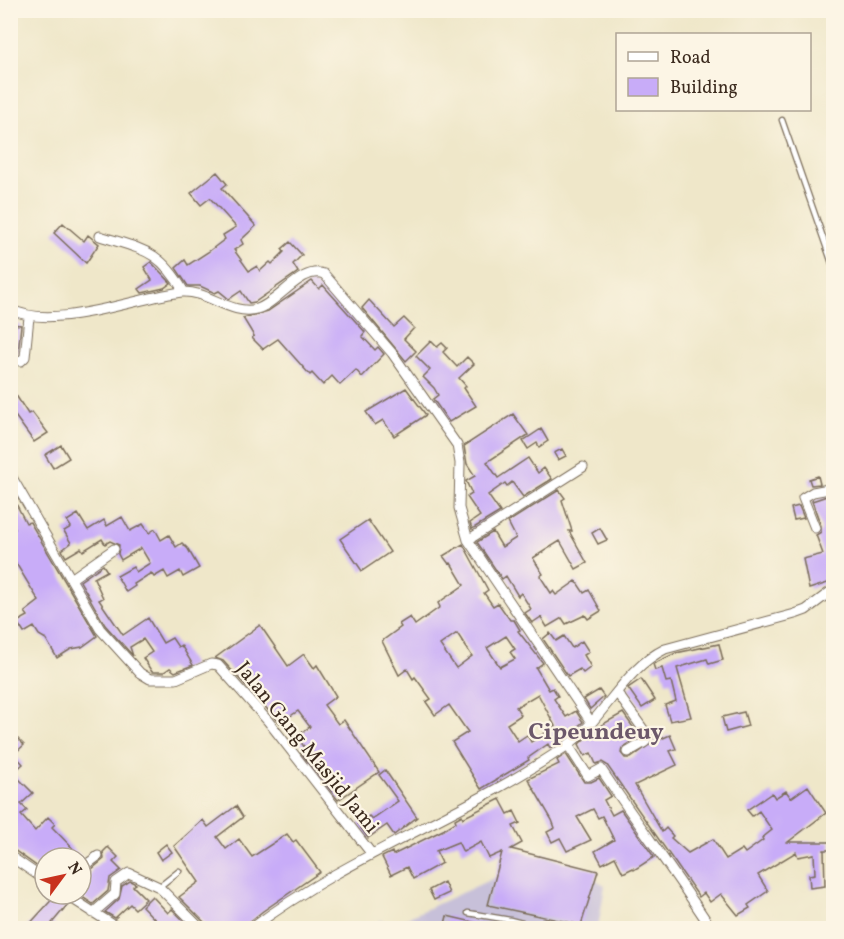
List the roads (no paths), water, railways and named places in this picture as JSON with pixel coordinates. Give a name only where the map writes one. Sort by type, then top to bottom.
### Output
[{"type":"street","points":[[100,236],[151,252],[171,269],[184,292]]},
{"type":"street","points":[[10,309],[29,317],[107,310],[184,292],[248,310],[265,306],[308,274],[319,272],[330,279],[392,353],[457,445],[460,463],[459,508],[468,540],[591,722]]},
{"type":"street","points":[[10,360],[21,361],[25,357],[29,317]]},
{"type":"street","points":[[468,540],[583,467]]},
{"type":"street","points":[[10,474],[70,579],[114,549]]},
{"type":"street","points":[[815,528],[803,498],[813,492],[834,488]]},
{"type":"street","name":"Jalan Gang Masjid Jami","points":[[70,579],[100,629],[140,673],[150,679],[173,679],[211,664],[218,665],[296,755],[371,853]]},
{"type":"street","points":[[252,928],[371,853],[530,770],[568,745],[618,694],[647,658],[665,649],[806,610],[834,589]]},
{"type":"street","points":[[618,694],[648,736],[645,742],[628,752]]},
{"type":"street","points":[[568,745],[588,776],[601,769],[711,928]]},
{"type":"street","points":[[93,859],[98,855]]},
{"type":"street","points":[[10,856],[33,872]]},
{"type":"street","points":[[93,913],[115,894],[114,884],[123,875],[132,874],[159,887],[200,928]]},
{"type":"street","points":[[83,906],[118,928]]},
{"type":"lane","points":[[782,120],[834,269]]},
{"type":"lane","points":[[159,887],[179,871]]},
{"type":"lane","points":[[468,913],[542,928]]},
{"type":"district","name":"Cipeundeuy","points":[[596,731]]}]
